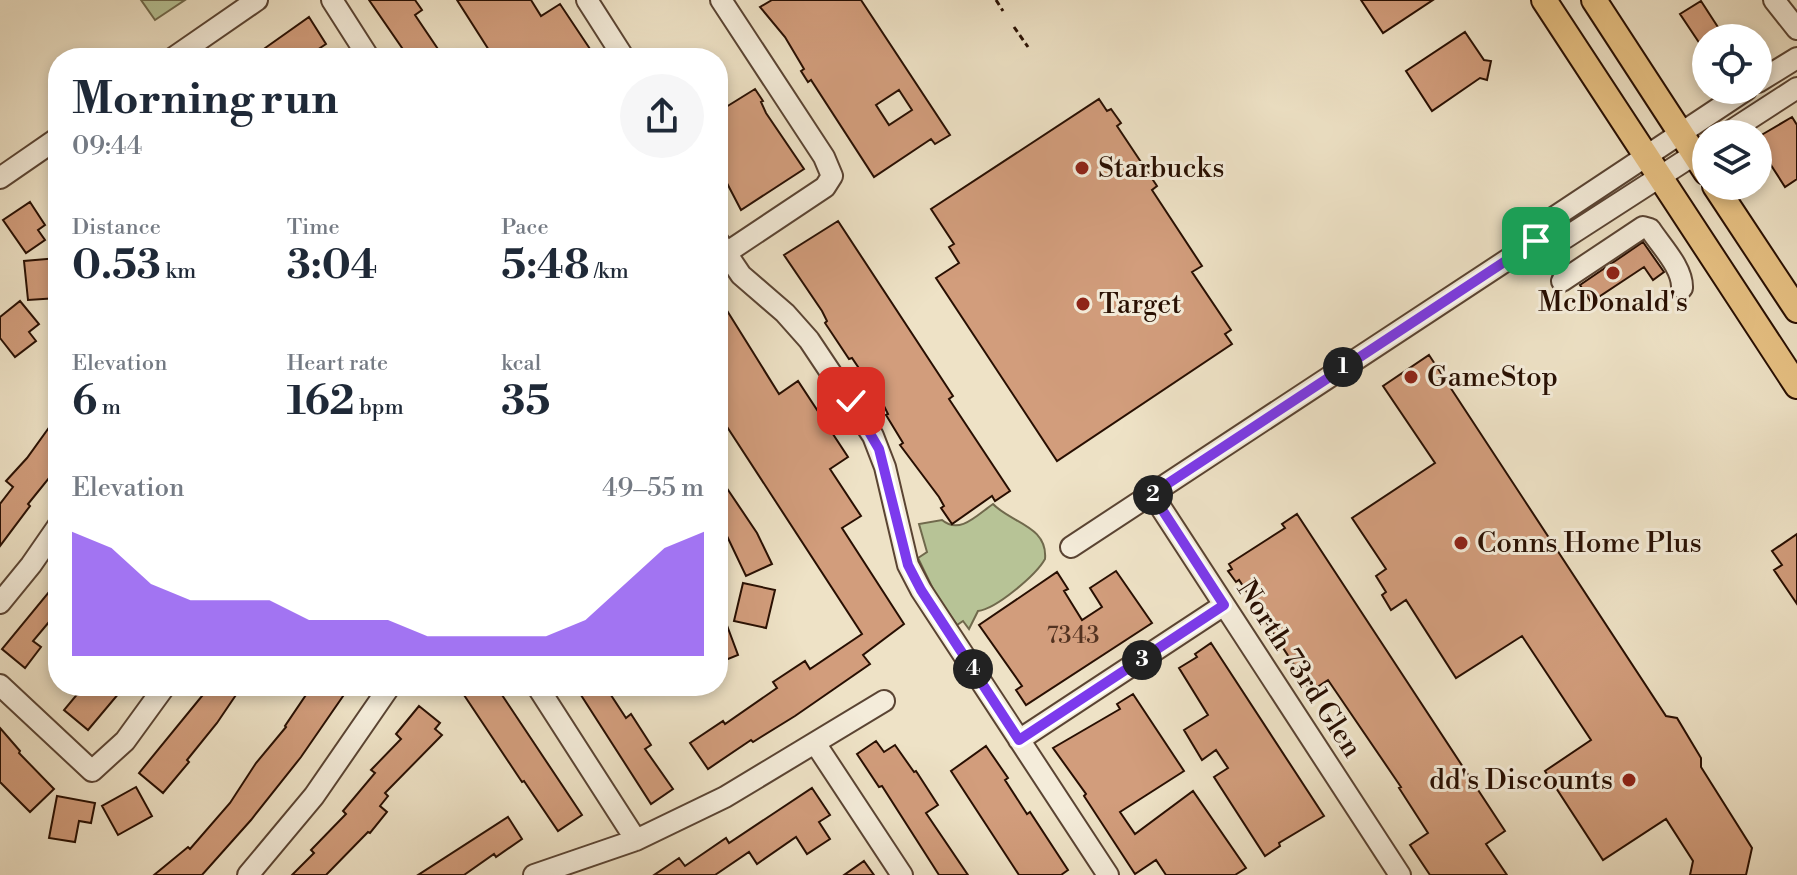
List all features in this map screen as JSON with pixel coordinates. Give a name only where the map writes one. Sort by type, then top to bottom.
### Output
[{"type":"main road","points":[[1544,0],[1797,386]]},
{"type":"main road","points":[[1594,0],[1692,146]]},
{"type":"main road","points":[[1724,200],[1797,310]]},
{"type":"street","points":[[187,48],[257,0]]},
{"type":"street","points":[[332,0],[363,48]]},
{"type":"street","points":[[587,0],[618,48]]},
{"type":"street","points":[[721,0],[824,157],[832,176],[825,187],[728,244]]},
{"type":"street","points":[[1774,0],[1797,29]]},
{"type":"street","points":[[1772,73],[1797,58]]},
{"type":"street","points":[[1748,120],[1797,88]]},
{"type":"street","points":[[1071,547],[1536,241],[1553,218],[1724,104]]},
{"type":"street","points":[[0,178],[48,145]]},
{"type":"street","points":[[1536,241],[1565,238],[1659,176],[1692,162]]},
{"type":"street","points":[[1562,281],[1643,227],[1650,229],[1676,268],[1683,279],[1682,288]]},
{"type":"street","points":[[728,256],[741,275],[785,313],[809,340],[873,436],[885,467],[908,565],[921,590],[1108,875]]},
{"type":"street","name":"North 73rd Glen","points":[[1152,494],[1400,875]]},
{"type":"street","points":[[0,603],[48,540]]},
{"type":"street","points":[[1019,740],[1224,605]]},
{"type":"street","points":[[0,685],[92,771],[125,741],[158,696]]},
{"type":"street","points":[[248,875],[314,796],[383,696]]},
{"type":"street","points":[[543,696],[636,840]]},
{"type":"street","points":[[534,875],[636,840],[725,797],[884,701]]},
{"type":"street","points":[[815,743],[902,875]]},
{"type":"path","points":[[996,0],[1003,11]]},
{"type":"path","points":[[1014,27],[1028,47]]},
{"type":"green space","points":[[141,0],[185,0],[155,20]]},
{"type":"green space","points":[[993,504],[1035,532],[1041,539],[1045,559],[1015,590],[978,611],[969,629],[963,621],[957,625],[935,593],[918,558],[927,552],[919,524],[942,520],[949,524],[962,524]]},
{"type":"building","points":[[369,0],[415,0],[422,10],[415,15],[437,48],[402,48]]},
{"type":"building","points":[[457,0],[531,0],[541,16],[560,4],[589,48],[488,48]]},
{"type":"building","points":[[772,0],[861,0],[950,135],[935,144],[931,139],[874,177],[811,80],[808,82],[801,71],[804,69],[785,37],[760,7]],"holes":[[[899,90],[912,110],[889,125],[876,105]]]},
{"type":"building","points":[[1361,0],[1433,0],[1383,33]]},
{"type":"building","points":[[1701,1],[1716,24],[1692,24],[1692,32],[1680,14]]},
{"type":"building","points":[[309,17],[326,44],[320,48],[265,48]]},
{"type":"building","points":[[1465,32],[1484,60],[1491,61],[1487,80],[1480,78],[1432,111],[1406,71]]},
{"type":"building","points":[[755,89],[766,113],[804,169],[741,210],[728,185],[728,106]]},
{"type":"building","name":"Target","points":[[1099,99],[1121,123],[1117,126],[1157,186],[1152,190],[1202,266],[1192,272],[1231,330],[1225,334],[1232,344],[1057,461],[936,278],[959,263],[949,247],[954,244],[931,209]]},
{"type":"building","points":[[1792,117],[1797,125],[1797,179],[1785,187],[1772,167],[1772,129]]},
{"type":"building","points":[[30,202],[45,225],[38,230],[45,240],[26,253],[3,220]]},
{"type":"building","points":[[838,221],[953,396],[949,399],[1010,491],[995,501],[992,496],[952,524],[941,508],[944,506],[939,497],[900,445],[903,443],[883,404],[825,323],[827,321],[822,311],[784,255]]},
{"type":"building","name":"McDonald's","points":[[1643,242],[1664,272],[1653,280],[1644,267],[1591,302],[1580,285]]},
{"type":"building","points":[[48,259],[48,299],[28,300],[24,261]]},
{"type":"building","points":[[20,301],[39,324],[29,332],[36,341],[15,357],[0,338],[0,317]]},
{"type":"building","points":[[728,312],[779,394],[798,381],[848,457],[830,469],[861,516],[842,528],[904,624],[863,655],[870,664],[795,716],[708,769],[690,743],[723,721],[725,724],[777,688],[773,682],[805,661],[810,669],[862,634],[728,428]]},
{"type":"building","points":[[1429,355],[1666,716],[1677,718],[1701,758],[1701,767],[1752,848],[1746,875],[1690,875],[1693,861],[1666,819],[1603,860],[1545,771],[1591,740],[1522,636],[1456,678],[1406,600],[1391,610],[1382,595],[1386,592],[1376,576],[1386,569],[1352,518],[1435,463],[1383,386]]},
{"type":"building","points":[[48,429],[48,479],[0,546],[0,504],[13,487],[6,481]]},
{"type":"building","points":[[728,490],[757,533],[772,564],[746,576],[728,538]]},
{"type":"building","points":[[1297,514],[1505,831],[1486,844],[1507,875],[1430,875],[1410,845],[1428,833],[1401,787],[1328,680],[1311,691],[1239,580],[1236,582],[1228,571],[1232,569],[1229,564],[1285,528],[1282,524]]},
{"type":"building","points":[[1797,534],[1797,604],[1774,570],[1782,565],[1772,551]]},
{"type":"building","points":[[1116,571],[1152,623],[1026,705],[1016,690],[1022,686],[979,625],[1057,572],[1068,589],[1064,591],[1082,620],[1102,607],[1090,588]]},
{"type":"building","points":[[743,583],[775,590],[766,628],[734,621]]},
{"type":"building","points":[[48,593],[48,623],[33,641],[41,647],[25,668],[2,649]]},
{"type":"building","points":[[728,628],[738,655],[728,659]]},
{"type":"building","points":[[1211,643],[1324,816],[1279,843],[1280,846],[1265,856],[1214,777],[1228,768],[1216,750],[1202,760],[1184,730],[1208,715],[1179,668],[1197,657],[1195,654]]},
{"type":"building","points":[[1133,694],[1184,771],[1120,812],[1135,834],[1193,791],[1246,868],[1235,875],[1166,875],[1156,860],[1135,874],[1084,796],[1086,794],[1053,748],[1120,709],[1117,704]]},
{"type":"building","points":[[76,696],[117,696],[88,730],[64,710]]},
{"type":"building","points":[[202,696],[235,696],[163,793],[139,773]]},
{"type":"building","points":[[305,696],[343,696],[301,757],[202,875],[154,875],[188,847],[190,849],[230,803]]},
{"type":"building","points":[[465,696],[503,696],[582,815],[558,831]]},
{"type":"building","points":[[582,696],[612,696],[626,718],[631,714],[651,745],[645,749],[673,789],[651,804]]},
{"type":"building","points":[[419,706],[440,723],[435,729],[442,735],[385,793],[388,796],[380,806],[387,812],[326,875],[292,875],[346,814],[343,811],[375,773],[371,770],[401,739],[396,734]]},
{"type":"building","points":[[0,728],[54,789],[30,812],[0,782]]},
{"type":"building","points":[[876,741],[884,752],[895,745],[916,771],[938,805],[926,813],[968,875],[939,875],[882,786],[879,787],[857,754]]},
{"type":"building","points":[[986,746],[1027,814],[1030,812],[1068,870],[1061,875],[1019,875],[951,771]]},
{"type":"building","points":[[136,787],[152,816],[118,835],[102,806]]},
{"type":"building","points":[[812,788],[830,815],[819,822],[830,839],[807,854],[796,837],[757,864],[749,852],[715,875],[654,875],[679,858],[685,866],[726,838],[729,843]]},
{"type":"building","points":[[57,796],[95,803],[91,823],[79,821],[75,842],[49,838]]},
{"type":"building","points":[[508,817],[522,839],[496,857],[494,854],[464,875],[418,875]]},
{"type":"building","points":[[864,861],[874,875],[844,875]]},
{"type":"place","name":"Starbucks","points":[[1082,168]]},
{"type":"place","name":"McDonald's","points":[[1613,273]]},
{"type":"place","name":"Target","points":[[1083,304]]},
{"type":"place","name":"GameStop","points":[[1411,377]]},
{"type":"place","name":"Conns Home Plus","points":[[1461,543]]},
{"type":"place","name":"dd's Discounts","points":[[1629,780]]},
{"type":"route","points":[[851,401],[879,449],[908,565],[921,590],[1019,740],[1224,605],[1152,494],[1536,241]]}]
